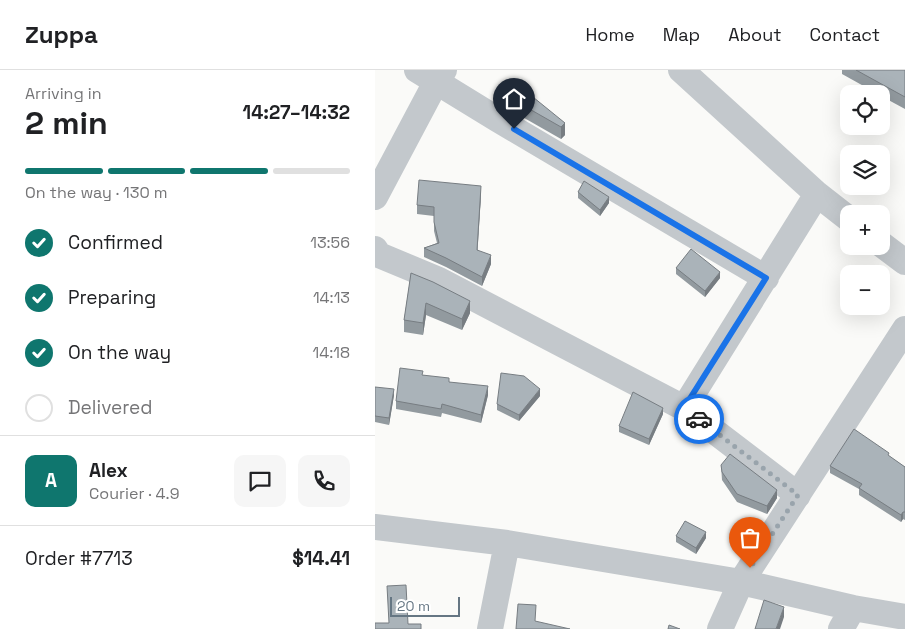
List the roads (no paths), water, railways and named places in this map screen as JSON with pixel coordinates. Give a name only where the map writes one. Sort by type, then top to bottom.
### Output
[{"type":"street","points":[[681,70],[817,194],[840,212]]},
{"type":"street","points":[[375,197],[432,74],[497,120],[766,278]]},
{"type":"street","points":[[684,408],[817,194]]},
{"type":"street","points":[[375,249],[379,255],[439,280],[684,408],[798,495]]},
{"type":"street","points":[[890,251],[905,262]]},
{"type":"street","points":[[720,629],[741,582],[905,329]]},
{"type":"street","points":[[375,527],[507,543],[741,582],[847,619],[905,617]]},
{"type":"street","points":[[490,629],[507,543]]}]
